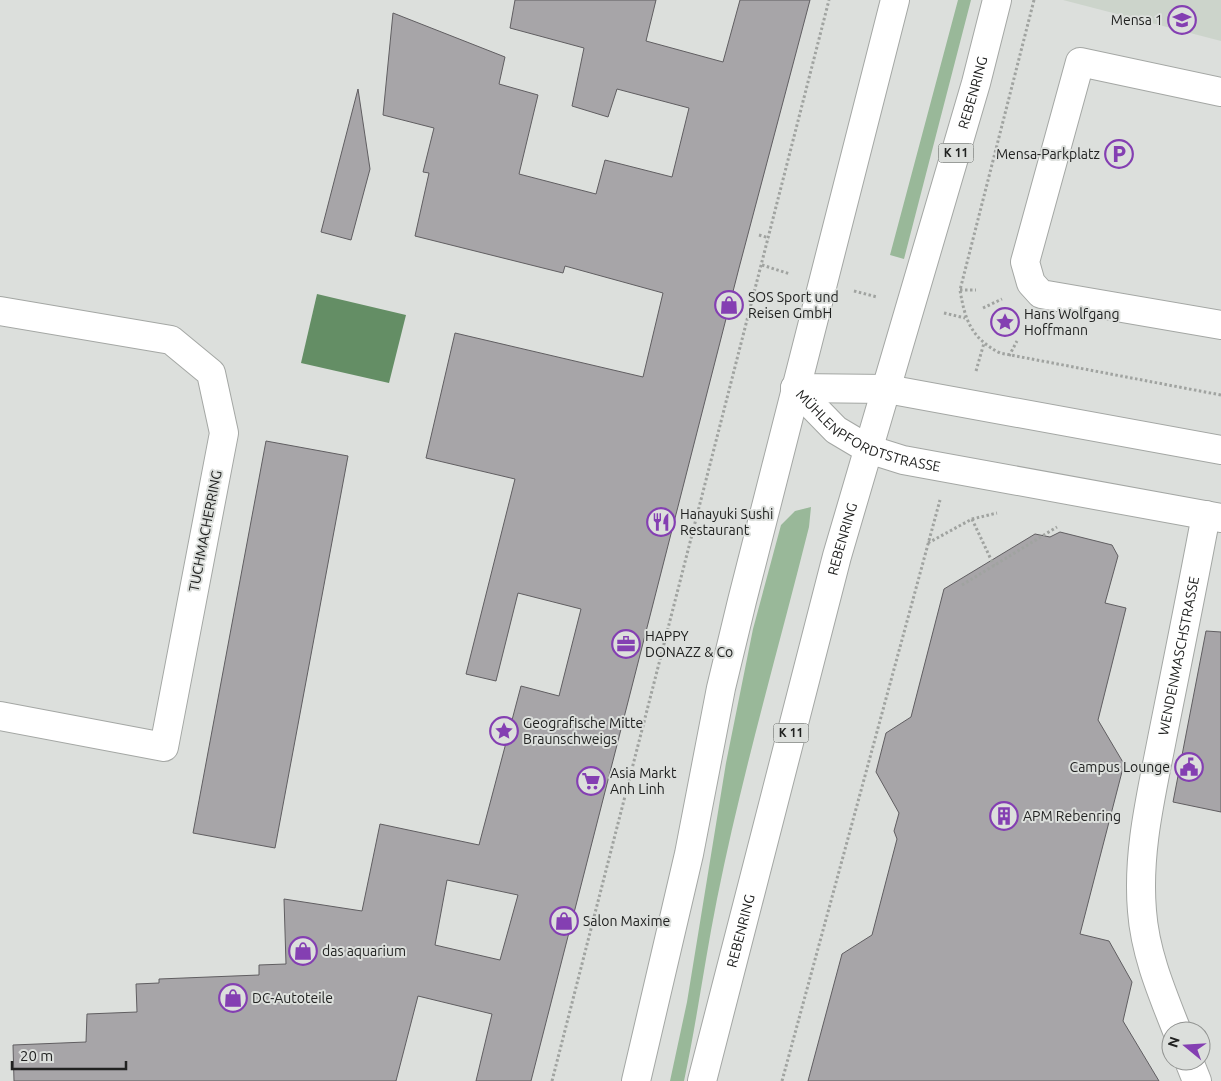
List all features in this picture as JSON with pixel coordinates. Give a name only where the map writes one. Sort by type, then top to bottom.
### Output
[{"type":"main road","points":[[636,1081],[689,854],[721,688],[795,388],[824,283],[895,0]]},
{"type":"main road","name":"REBENRING","points":[[702,1081],[808,663],[868,449],[976,83],[997,0]]},
{"type":"main road","points":[[1221,92],[1080,62],[1025,262],[1031,283],[1041,294],[1221,325]]},
{"type":"main road","name":"TUCHMACHERRING","points":[[0,311],[171,340],[211,373],[224,434],[164,747],[0,716]]},
{"type":"main road","name":"MÜHLENPFORDTSTRASSE","points":[[795,388],[887,389],[1221,450]]},
{"type":"main road","name":"MÜHLENPFORDTSTRASSE","points":[[795,388],[836,430],[868,449],[903,460],[1213,517]]},
{"type":"main road","name":"WENDENMASCHSTRASSE","points":[[1173,1021],[1161,992],[1149,951],[1142,913],[1141,868],[1147,815],[1213,517]]},
{"type":"path","points":[[552,1081],[829,0]]},
{"type":"path","points":[[1034,0],[960,290],[965,318],[984,343],[1009,356],[1221,394]]},
{"type":"path","points":[[759,235],[769,238]]},
{"type":"path","points":[[762,265],[824,283],[965,318]]},
{"type":"path","points":[[960,290],[976,290]]},
{"type":"path","points":[[1009,356],[1017,341]]},
{"type":"path","points":[[782,1081],[928,544],[972,518],[994,566]]},
{"type":"path","points":[[962,585],[1057,527]]},
{"type":"shaded area","points":[[958,0],[971,0],[904,259],[890,255]]},
{"type":"shaded area","name":"Mensa 1","points":[[1063,0],[1221,0],[1221,41]]},
{"type":"shaded area","points":[[317,294],[406,315],[389,383],[301,363]]},
{"type":"shaded area","points":[[811,507],[809,527],[727,852],[684,1081],[670,1081],[687,1002],[726,763],[753,629],[781,525],[795,511]]},
{"type":"building","points":[[515,0],[656,0],[646,41],[723,62],[740,0],[810,0],[739,268],[531,1081],[476,1081],[492,1014],[418,996],[396,1081],[14,1081],[13,1045],[86,1042],[87,1014],[137,1012],[136,984],[159,983],[159,979],[259,975],[259,965],[286,964],[284,899],[362,911],[380,824],[479,845],[521,686],[559,696],[581,609],[518,593],[496,681],[466,674],[515,479],[426,458],[455,333],[643,377],[663,293],[565,266],[563,273],[415,236],[429,173],[423,172],[434,128],[383,115],[393,13],[505,57],[499,84],[538,95],[519,174],[596,194],[605,160],[672,177],[689,108],[617,89],[608,117],[572,106],[584,48],[510,28]],"holes":[[[447,880],[518,895],[500,960],[435,945]]]},
{"type":"building","points":[[358,89],[370,169],[351,240],[321,232]]},
{"type":"building","points":[[266,441],[348,456],[275,848],[193,833]]},
{"type":"building","name":"APM Rebenring","points":[[1060,532],[1112,545],[1118,556],[1105,603],[1126,608],[1098,720],[1124,764],[1080,934],[1109,941],[1132,982],[1123,1021],[1159,1081],[808,1081],[842,954],[872,935],[897,839],[894,831],[899,813],[876,772],[886,733],[911,717],[944,589],[1035,534],[1050,537]]},
{"type":"building","points":[[1206,631],[1221,632],[1221,812],[1173,802]]},
{"type":"place","name":"Mensa 1","points":[[1182,20]]},
{"type":"place","name":"Mensa-Parkplatz","points":[[1119,154]]},
{"type":"place","name":"SOS Sport und Reisen GmbH","points":[[729,305]]},
{"type":"place","name":"Hans Wolfgang Hoffmann","points":[[1005,322]]},
{"type":"place","name":"Hanayuki Sushi Restaurant","points":[[661,522]]},
{"type":"place","name":"HAPPY DONAZZ & Co","points":[[626,644]]},
{"type":"place","name":"Geografische Mitte Braunschweigs","points":[[504,731]]},
{"type":"place","name":"Campus Lounge","points":[[1189,767]]},
{"type":"place","name":"Asia Markt Anh Linh","points":[[591,781]]},
{"type":"place","name":"APM Rebenring","points":[[1004,816]]},
{"type":"place","name":"Salon Maxime","points":[[564,921]]},
{"type":"place","name":"das aquarium","points":[[303,951]]},
{"type":"place","name":"DC-Autoteile","points":[[233,998]]}]
